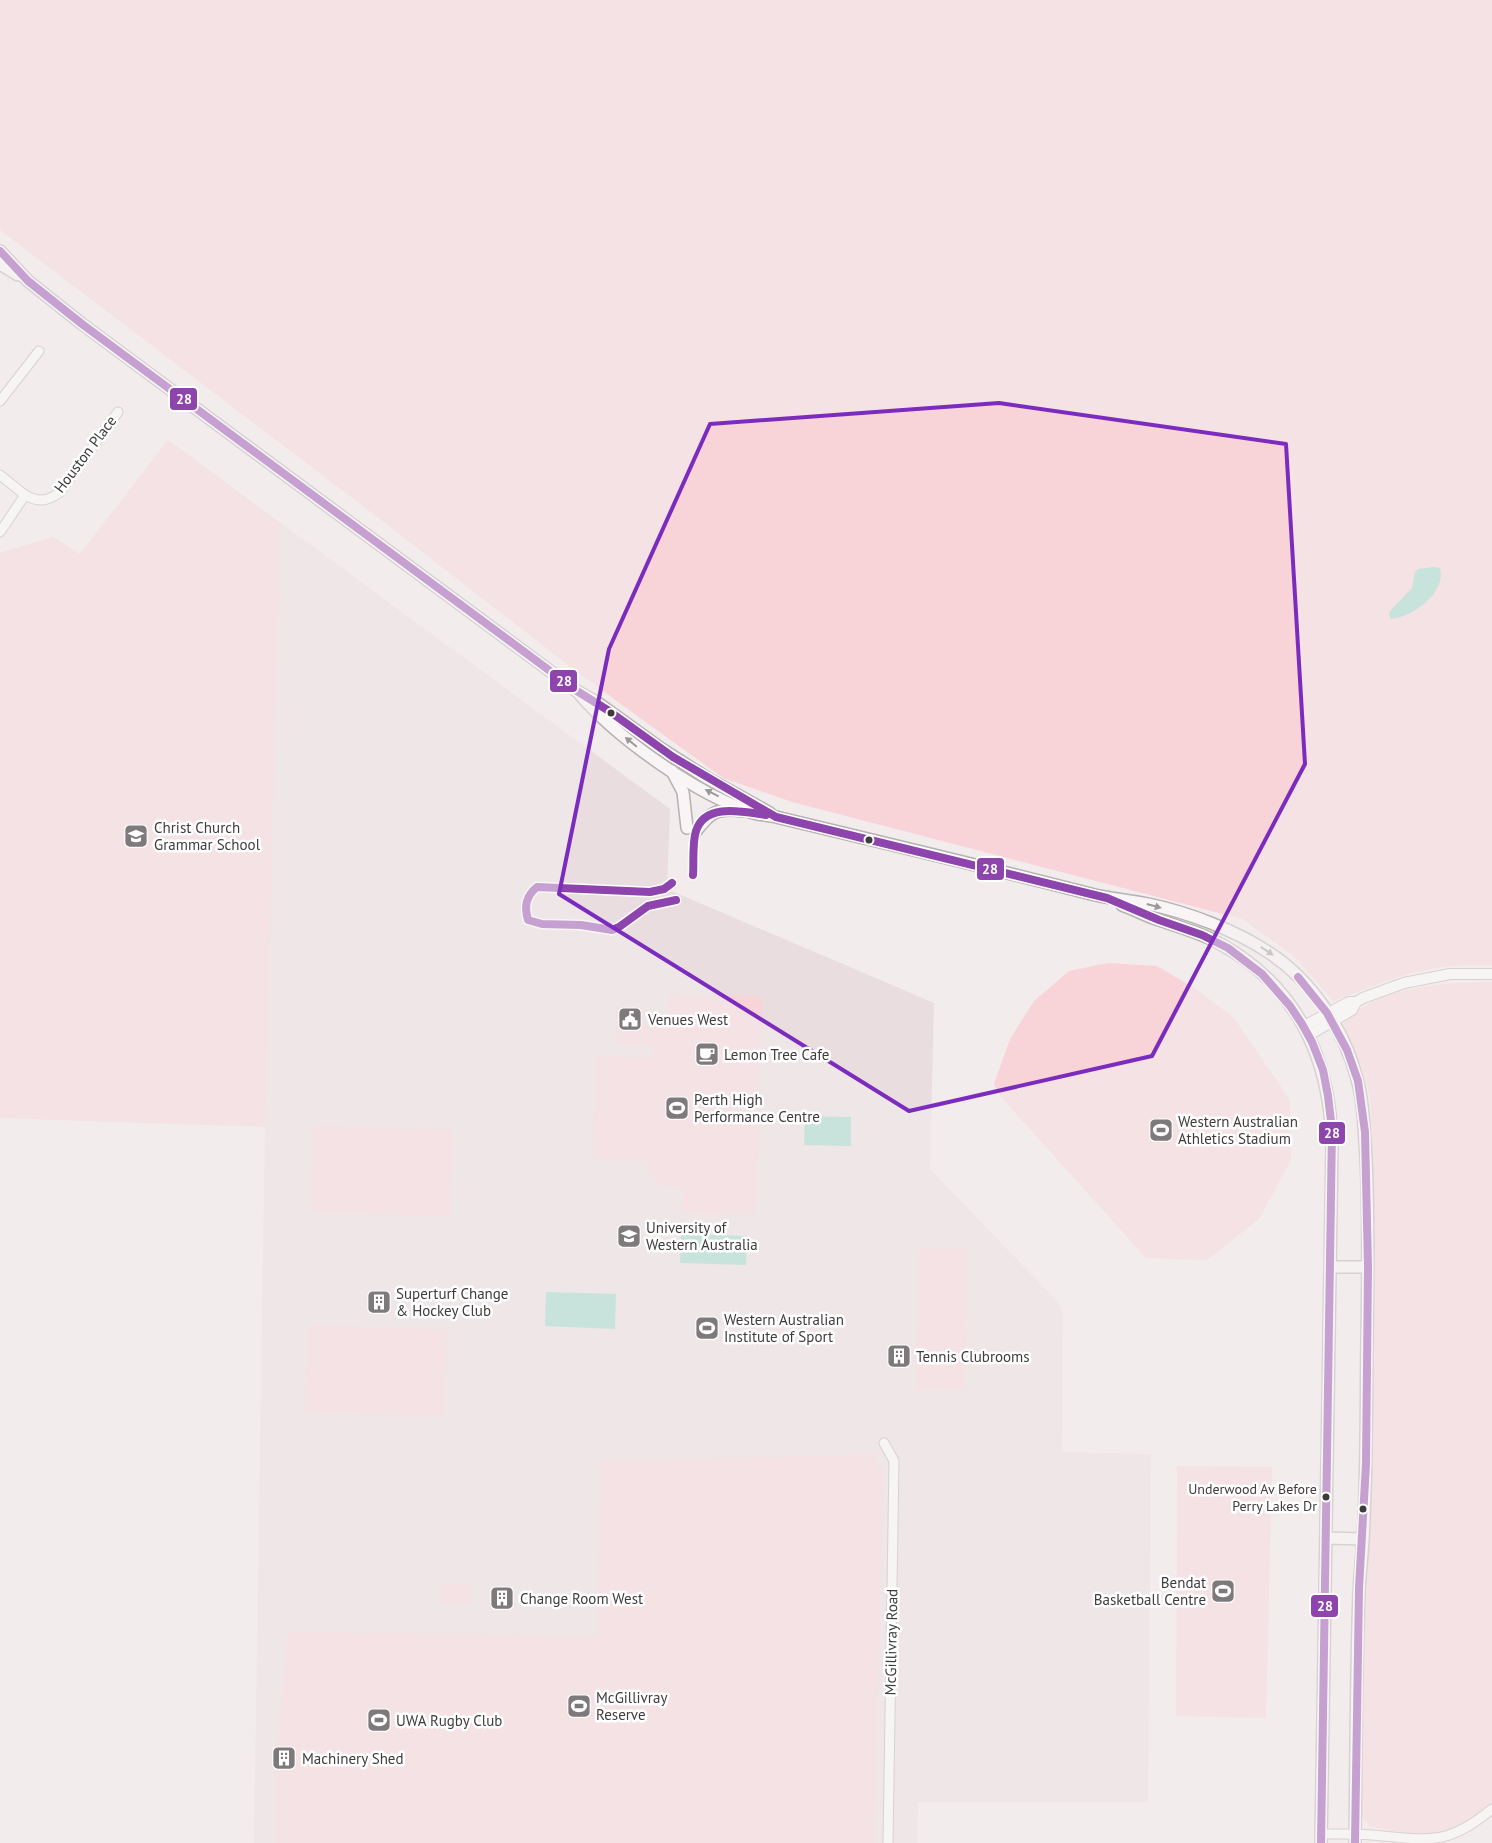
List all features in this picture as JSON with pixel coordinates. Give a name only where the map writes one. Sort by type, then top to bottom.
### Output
[{"type":"main road","points":[[0,251],[28,281],[82,324],[577,691],[595,701],[668,753],[735,794],[776,816]]},
{"type":"main road","points":[[2,266],[28,281]]},
{"type":"main road","points":[[577,691],[591,708],[634,744],[671,770],[710,793],[754,813]]},
{"type":"main road","points":[[671,770],[682,791],[691,830],[704,819],[719,811],[732,810],[776,816],[1106,898],[1150,905],[1224,928],[1271,954],[1292,970],[1330,1017],[1353,1065],[1364,1115],[1367,1178],[1368,1266],[1363,1539],[1359,1588],[1355,1839]]},
{"type":"main road","points":[[1106,898],[1153,918],[1195,932],[1232,950],[1256,968],[1277,990],[1306,1031],[1320,1063],[1331,1113],[1332,1147],[1321,1838]]},
{"type":"main road","points":[[1331,1266],[1368,1266]]},
{"type":"main road","points":[[1326,1538],[1363,1539]]},
{"type":"street","points":[[0,401],[39,351]]},
{"type":"street","name":"Houston Place","points":[[25,495],[33,500],[42,501],[50,499],[59,492],[118,412]]},
{"type":"street","points":[[0,475],[25,495],[0,532]]},
{"type":"street","points":[[1306,1031],[1330,1017],[1349,1002],[1356,1002],[1404,983],[1450,974],[1492,974]]},
{"type":"street","name":"McGillivray Road","points":[[884,1443],[894,1461],[888,1843]]},
{"type":"street","points":[[1321,1838],[1438,1840],[1463,1831],[1492,1809]]},
{"type":"highlighted area","points":[[999,403],[1286,444],[1305,764],[1152,1056],[909,1111],[559,894],[609,649],[710,424]]},
{"type":"shaded area","points":[[0,0],[1492,0],[1492,965],[1453,966],[1417,972],[1333,1001],[1294,956],[1242,919],[792,802],[723,778],[581,675],[389,526],[0,230]]},
{"type":"shaded area","name":"University of Western Australia","points":[[168,440],[670,809],[667,889],[934,1003],[930,1169],[1058,1302],[1063,1314],[1062,1452],[1151,1454],[1148,1802],[918,1802],[917,1843],[254,1843],[265,1127],[0,1118],[0,553],[53,537],[80,554]]},
{"type":"shaded area","name":"Christ Church Grammar School","points":[[168,440],[280,523],[265,1126],[0,1118],[0,553],[53,537],[80,554]]},
{"type":"shaded area","points":[[1440,568],[1441,577],[1433,594],[1426,602],[1409,614],[1391,619],[1390,611],[1412,588],[1415,572],[1418,569]]},
{"type":"shaded area","name":"Western Australian Athletics Stadium","points":[[1108,963],[1157,966],[1196,989],[1234,1018],[1290,1100],[1291,1160],[1259,1219],[1207,1260],[1146,1258],[1001,1097],[994,1084],[1010,1039],[1034,1001],[1069,971]]},
{"type":"shaded area","points":[[1492,982],[1492,1802],[1470,1821],[1453,1830],[1434,1835],[1413,1834],[1371,1827],[1363,1819],[1361,1811],[1365,1616],[1372,1481],[1374,1196],[1370,1096],[1344,1023],[1358,1010],[1394,994],[1433,985]]},
{"type":"shaded area","name":"Perth High Performance Centre","points":[[668,994],[762,997],[756,1215],[682,1213],[683,1187],[658,1182],[651,1174],[646,1160],[593,1159],[596,1056],[653,1057],[653,1045],[616,1044],[617,1007],[643,1008],[643,1022],[651,1030],[658,1021],[668,1016]]},
{"type":"shaded area","points":[[805,1116],[851,1117],[851,1146],[804,1145]]},
{"type":"shaded area","points":[[313,1126],[453,1130],[450,1216],[311,1212]]},
{"type":"shaded area","points":[[681,1234],[747,1236],[746,1265],[680,1263]]},
{"type":"shaded area","points":[[918,1249],[967,1249],[965,1390],[916,1390]]},
{"type":"shaded area","points":[[546,1292],[616,1294],[615,1329],[545,1326]]},
{"type":"shaded area","points":[[308,1325],[447,1330],[444,1416],[305,1412]]},
{"type":"shaded area","name":"McGillivray Reserve","points":[[873,1455],[883,1469],[874,1843],[275,1843],[275,1777],[288,1632],[597,1635],[601,1460]]},
{"type":"shaded area","name":"Bendat Basketball Centre","points":[[1177,1466],[1272,1467],[1266,1718],[1176,1716]]},
{"type":"shaded area","points":[[440,1584],[472,1584],[471,1604],[440,1604]]},
{"type":"transit line","name":"28","points":[[0,251],[28,281],[82,324],[577,691],[609,711],[673,757],[776,817],[1107,898],[1159,920],[1202,935],[1228,948],[1262,974],[1290,1006],[1312,1042],[1323,1070],[1332,1130],[1321,1843]]},
{"type":"transit line","name":"28","points":[[693,875],[696,831],[701,822],[708,816],[716,812],[726,811],[766,815]]},
{"type":"transit line","name":"28","points":[[672,883],[664,889],[650,892],[537,887],[528,898],[526,906],[528,920],[542,924],[581,925],[612,930],[648,906],[676,900]]},
{"type":"transit line","name":"28","points":[[1298,977],[1327,1013],[1347,1050],[1358,1081],[1365,1132],[1368,1267],[1366,1464],[1359,1588],[1355,1843]]},
{"type":"place","name":"Christ Church Grammar School","points":[[136,836]]},
{"type":"place","name":"Venues West","points":[[630,1019]]},
{"type":"place","name":"Lemon Tree Cafe","points":[[707,1054]]},
{"type":"place","name":"Perth High Performance Centre","points":[[677,1108]]},
{"type":"place","name":"Western Australian Athletics Stadium","points":[[1161,1130]]},
{"type":"place","name":"University of Western Australia","points":[[629,1236]]},
{"type":"place","name":"Superturf Change & Hockey Club","points":[[379,1302]]},
{"type":"place","name":"Western Australian Institute of Sport","points":[[707,1328]]},
{"type":"place","name":"Tennis Clubrooms","points":[[899,1356]]},
{"type":"place","name":"Underwood Av Before Perry Lakes Dr","points":[[1326,1497]]},
{"type":"place","name":"Bendat Basketball Centre","points":[[1223,1591]]},
{"type":"place","name":"Change Room West","points":[[502,1598]]},
{"type":"place","name":"McGillivray Reserve","points":[[579,1706]]},
{"type":"place","name":"UWA Rugby Club","points":[[379,1720]]},
{"type":"place","name":"Machinery Shed","points":[[284,1758]]}]
